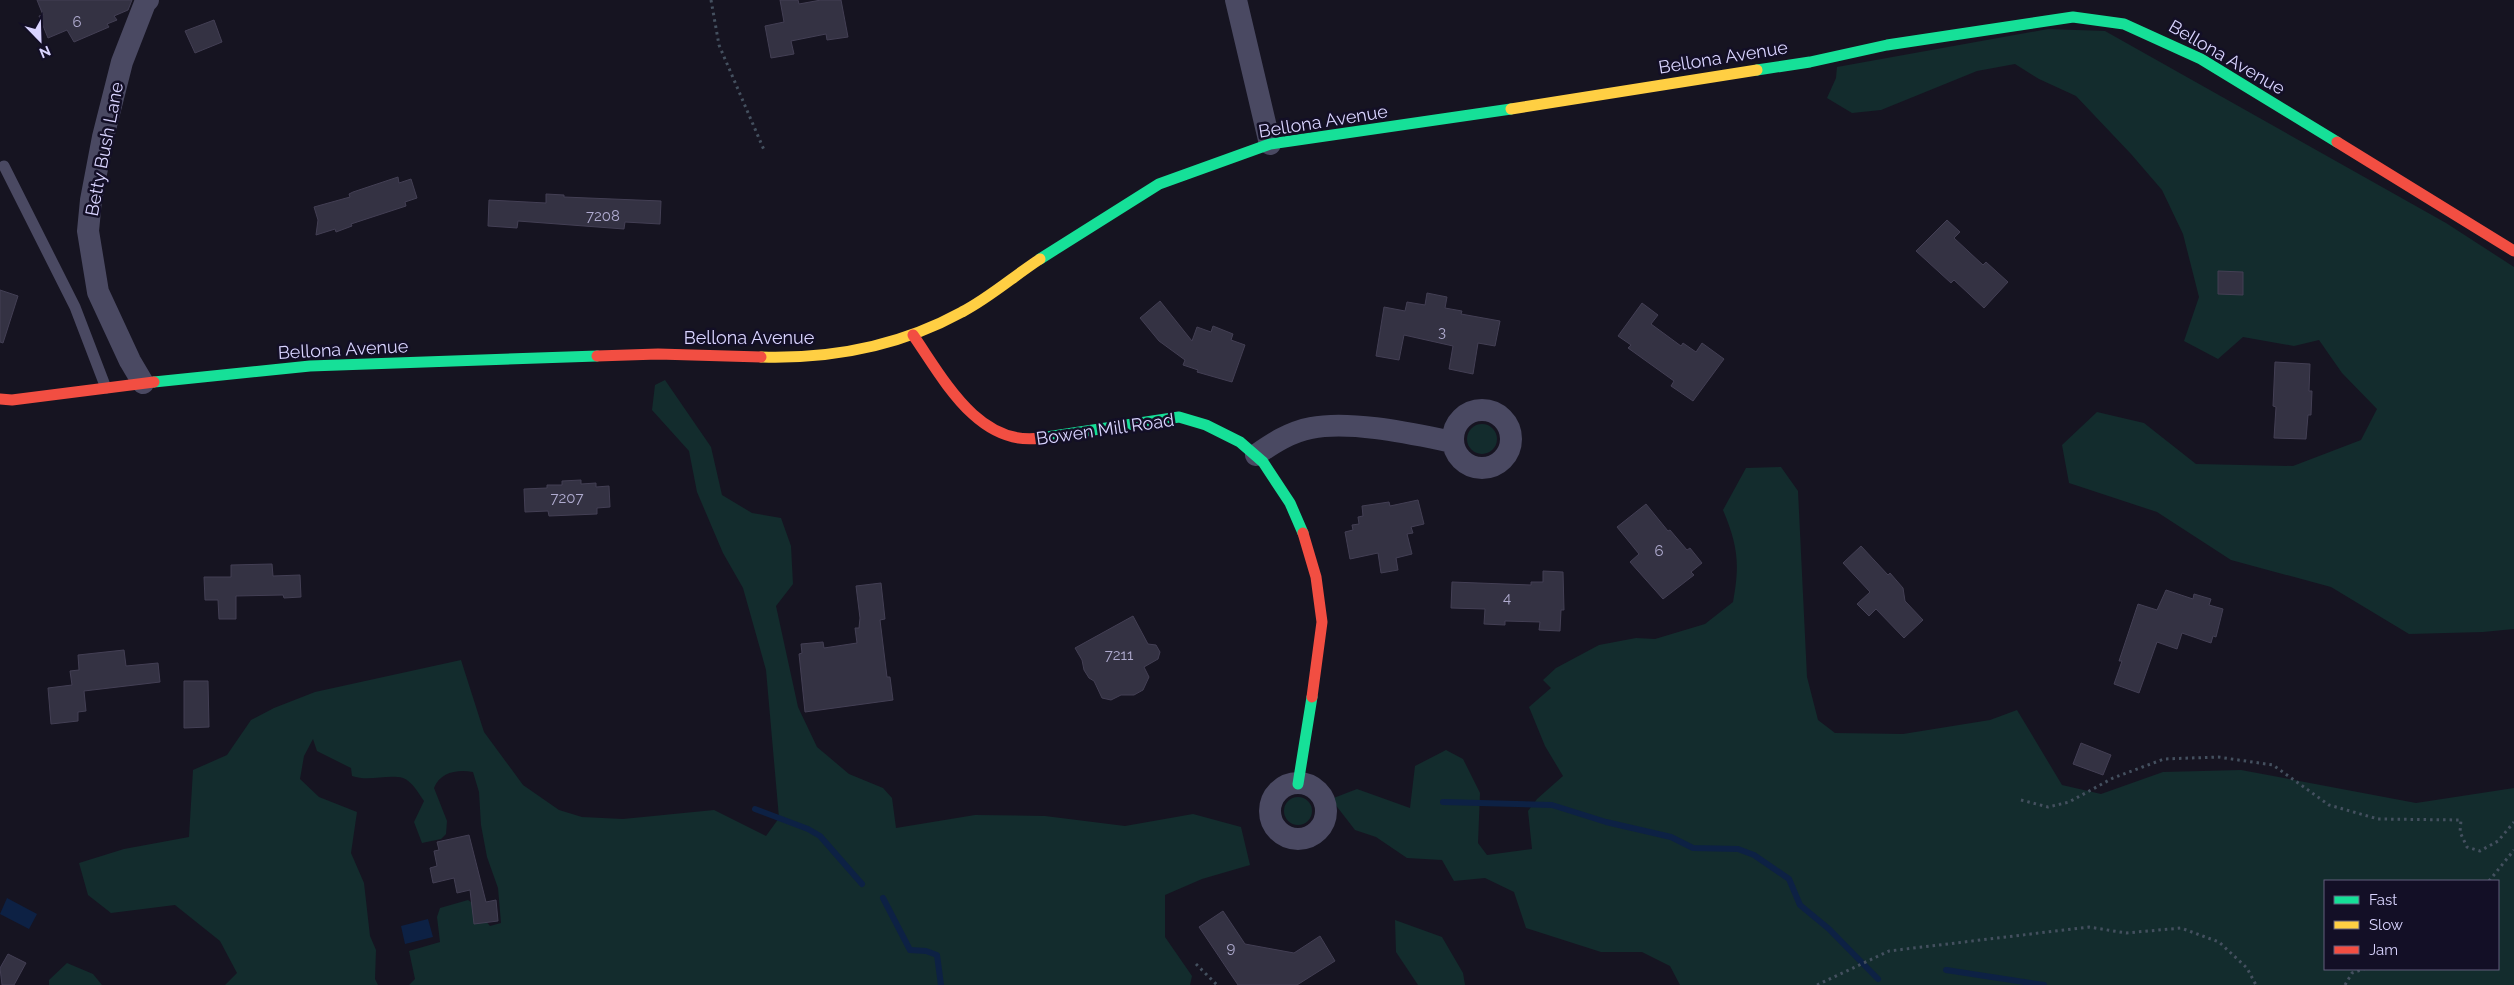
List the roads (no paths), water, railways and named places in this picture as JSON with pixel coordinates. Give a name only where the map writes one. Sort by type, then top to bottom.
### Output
[{"type":"main road","name":"Bellona Avenue","points":[[0,399],[12,400],[143,383],[310,366],[658,354],[801,358],[854,351],[913,335],[962,312],[1159,184],[1270,144],[1430,122],[1810,62],[1887,45],[2049,19],[2089,17],[2124,24],[2201,58],[2514,252]]},
{"type":"main road","name":"Bowen Mill Road","points":[[913,335],[968,409],[984,424],[1004,434],[1024,440],[1179,417],[1202,423],[1226,434],[1256,455],[1268,467],[1307,541],[1318,584],[1322,623],[1314,692],[1298,784]]},
{"type":"street","name":"Betty Bush Lane","points":[[143,383],[130,361],[98,292],[88,231],[91,200],[103,137],[122,62],[145,3],[148,0]]},
{"type":"street","points":[[1236,0],[1270,144]]},
{"type":"street","points":[[1256,455],[1276,441],[1294,433],[1311,428],[1330,426],[1407,433],[1453,442]]},
{"type":"lane","points":[[4,166],[75,306],[106,388]]},
{"type":"water","points":[[7,898],[37,914],[29,929],[0,914]]},
{"type":"water","points":[[428,919],[433,937],[405,944],[401,926]]},
{"type":"waterway","points":[[1443,802],[1552,805],[1606,822],[1671,837],[1693,848],[1738,849],[1754,855],[1789,879],[1800,905],[1829,929],[1878,979]]},
{"type":"waterway","points":[[755,809],[808,829],[820,836],[862,884]]},
{"type":"waterway","points":[[883,898],[910,950],[926,951],[937,955],[941,985]]},
{"type":"waterway","points":[[1946,970],[2044,985]]}]
